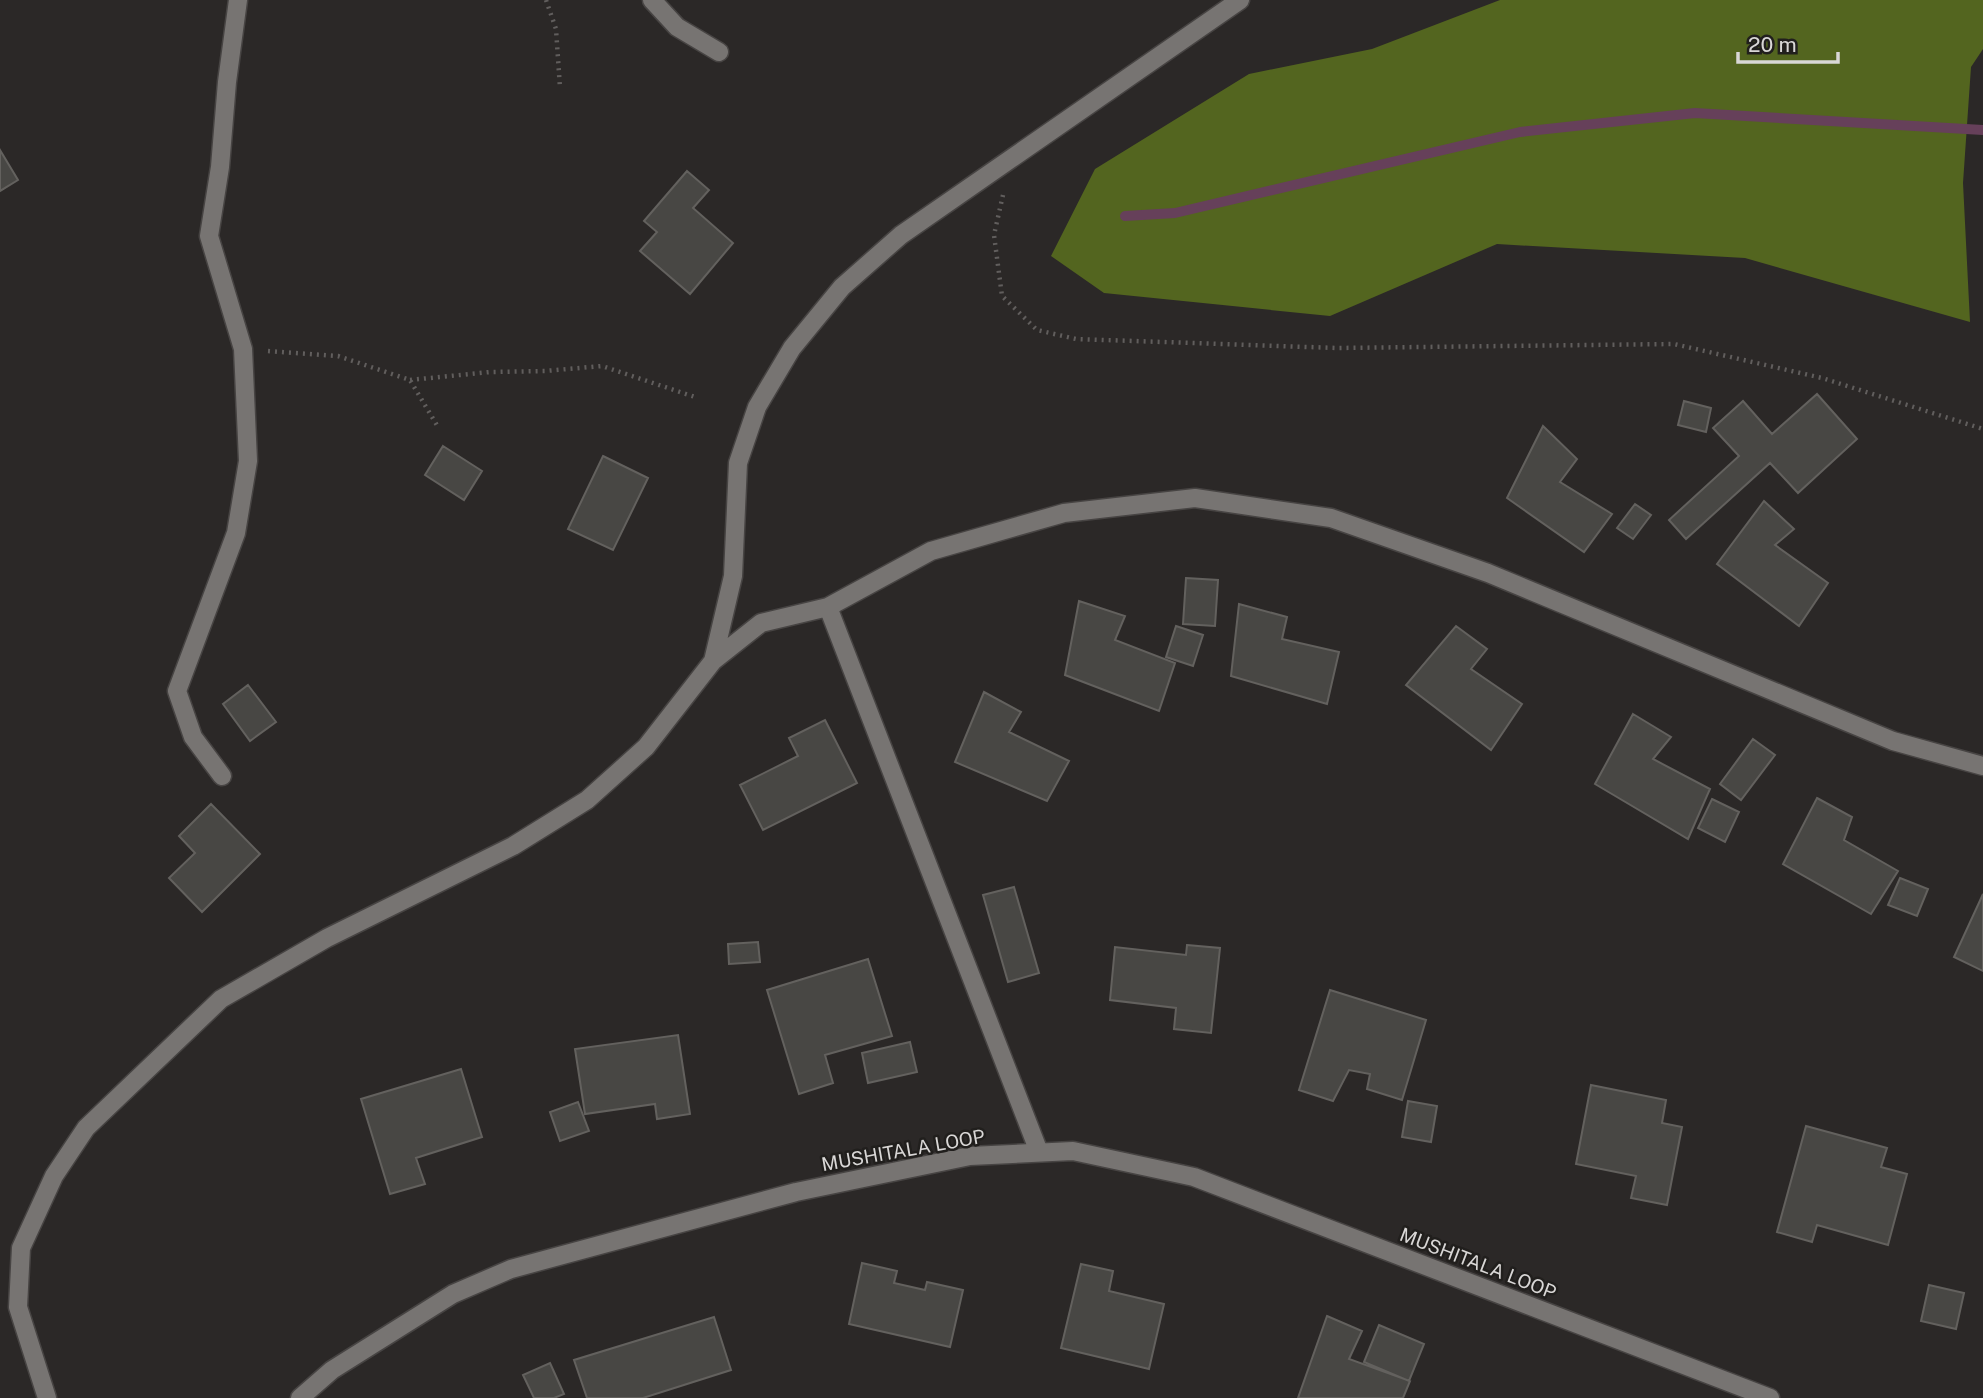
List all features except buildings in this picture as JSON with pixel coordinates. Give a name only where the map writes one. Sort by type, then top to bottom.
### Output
[{"type":"street","points":[[222,776],[193,737],[177,691],[236,533],[248,461],[243,349],[209,236],[220,167],[227,82],[238,0]]},
{"type":"street","points":[[652,0],[677,27],[719,52]]},
{"type":"street","points":[[713,661],[733,576],[738,463],[757,407],[792,348],[842,287],[901,235],[1240,0]]},
{"type":"street","points":[[47,1398],[18,1307],[21,1248],[54,1176],[86,1128],[221,999],[327,938],[513,846],[587,800],[646,747],[713,661],[761,623],[828,607],[931,551],[1064,513],[1195,498],[1331,518],[1488,573],[1893,741],[1983,766]]},
{"type":"street","points":[[828,607],[1040,1152]]},
{"type":"street","name":"MUSHITALA LOOP","points":[[300,1398],[332,1370],[453,1294],[511,1269],[796,1192],[970,1156],[1073,1151],[1194,1177],[1770,1398]]},
{"type":"path","points":[[545,0],[556,29],[559,88]]},
{"type":"path","points":[[1004,186],[994,235],[1002,296],[1037,330],[1076,338],[1337,348],[1674,344],[1822,378],[1983,429]]},
{"type":"path","points":[[243,349],[338,356],[410,380],[490,372],[602,366],[695,397]]},
{"type":"path","points":[[410,380],[438,427]]},
{"type":"green space","points":[[1500,0],[1983,0],[1983,49],[1971,67],[1963,183],[1970,322],[1745,258],[1497,244],[1330,316],[1104,293],[1051,256],[1095,169],[1249,74],[1372,49]]},
{"type":"waterway","points":[[1125,216],[1175,213],[1520,132],[1695,113],[1983,130]]}]
